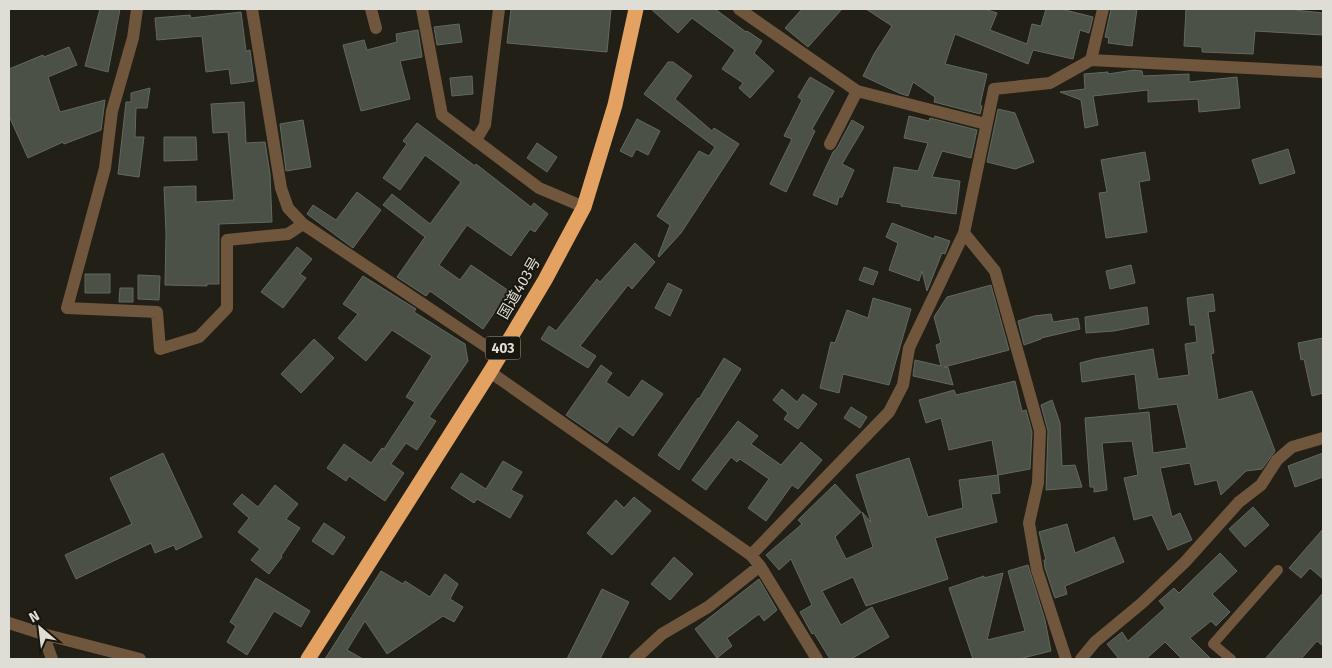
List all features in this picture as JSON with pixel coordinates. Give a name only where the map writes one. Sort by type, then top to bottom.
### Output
[{"type":"highway","name":"国道403号","points":[[308,659],[490,372],[545,280],[584,207],[615,105],[636,9]]},
{"type":"street","points":[[137,9],[133,38],[112,111],[105,168],[67,308],[157,312],[160,349],[199,338],[227,308],[227,240],[288,234],[303,224]]},
{"type":"street","points":[[252,9],[281,188],[288,208],[303,224],[499,355]]},
{"type":"street","points":[[371,9],[376,28]]},
{"type":"street","points":[[422,9],[442,115],[539,188],[584,207]]},
{"type":"street","points":[[476,140],[484,125],[499,9]]},
{"type":"street","points":[[740,9],[857,91],[986,124]]},
{"type":"street","points":[[1091,60],[1102,9]]},
{"type":"street","points":[[751,555],[890,412],[903,385],[909,348],[964,233],[994,89],[1050,83],[1091,60],[1323,72]]},
{"type":"street","points":[[830,144],[857,91]]},
{"type":"street","points":[[964,233],[995,271],[1040,431],[1038,483],[1029,523],[1037,570],[1066,659]]},
{"type":"street","points":[[490,372],[751,555],[760,566],[817,659]]},
{"type":"street","points":[[1081,659],[1095,642],[1142,603],[1185,562],[1239,502],[1261,485],[1277,460],[1292,447],[1323,438]]},
{"type":"street","points":[[635,659],[662,634],[708,607],[760,566]]},
{"type":"street","points":[[9,623],[43,634],[140,659]]},
{"type":"street","points":[[43,634],[52,659]]},
{"type":"lane","points":[[1231,659],[1214,644],[1278,570]]},
{"type":"building","points":[[100,9],[120,9],[108,72],[85,66]]},
{"type":"building","points":[[511,9],[611,9],[607,52],[507,43]]},
{"type":"building","points":[[651,9],[715,9],[746,32],[762,41],[754,53],[774,71],[750,98],[739,88],[743,83],[722,69],[735,50],[692,18],[678,33]]},
{"type":"building","points":[[802,9],[842,9],[808,47],[785,28]]},
{"type":"building","points":[[866,9],[984,9],[997,13],[990,30],[1027,44],[1032,24],[1041,26],[1046,9],[1061,9],[1093,17],[1089,33],[1080,30],[1073,59],[1033,50],[1028,64],[955,34],[945,64],[987,74],[980,105],[982,106],[980,114],[934,102],[935,97],[913,82],[908,96],[863,76],[874,54],[892,26]]},
{"type":"building","points":[[1111,9],[1137,9],[1132,46],[1108,43],[1109,38],[1105,37]]},
{"type":"building","points":[[1186,9],[1296,9],[1323,13],[1323,35],[1255,31],[1253,54],[1202,52],[1202,47],[1184,46]]},
{"type":"building","points":[[241,12],[246,51],[250,50],[254,81],[231,84],[229,69],[206,72],[202,36],[157,40],[155,18],[190,15],[191,18]]},
{"type":"building","points":[[459,24],[462,42],[437,45],[434,27]]},
{"type":"building","points":[[418,30],[422,57],[400,61],[410,99],[361,111],[343,45],[364,40],[367,50],[397,42],[396,34]]},
{"type":"building","points":[[69,47],[77,65],[48,77],[60,112],[105,100],[101,130],[64,144],[63,142],[28,158],[9,116],[9,69]]},
{"type":"building","points":[[668,62],[673,62],[692,76],[675,99],[712,131],[714,128],[739,144],[681,233],[659,257],[670,225],[657,216],[699,151],[709,156],[715,147],[644,94]]},
{"type":"building","points":[[1134,70],[1142,71],[1143,76],[1189,74],[1189,82],[1237,77],[1240,108],[1199,112],[1198,99],[1148,102],[1148,90],[1093,96],[1098,125],[1085,128],[1081,100],[1060,92],[1085,89],[1084,74],[1108,72],[1108,74]]},
{"type":"building","points":[[472,76],[473,94],[452,96],[450,78]]},
{"type":"building","points":[[810,77],[834,91],[812,129],[815,131],[786,192],[770,184],[792,139],[784,136],[802,100],[798,97]]},
{"type":"building","points":[[150,88],[147,108],[136,108],[135,137],[144,137],[139,177],[118,174],[126,102],[131,102],[131,93]]},
{"type":"building","points":[[244,102],[246,143],[265,142],[270,174],[272,222],[219,224],[219,284],[207,284],[207,286],[165,285],[166,233],[164,187],[196,186],[196,202],[234,200],[228,132],[213,133],[211,104]]},
{"type":"building","points":[[998,109],[1015,113],[1034,162],[1015,169],[987,162]]},
{"type":"building","points":[[909,116],[929,121],[930,118],[977,130],[971,158],[942,151],[932,177],[960,181],[956,214],[901,206],[901,204],[887,202],[894,167],[918,171],[928,143],[904,138]]},
{"type":"building","points":[[637,119],[660,131],[648,155],[636,149],[632,157],[620,151]]},
{"type":"building","points":[[303,120],[311,167],[286,171],[280,124]]},
{"type":"building","points":[[852,120],[864,127],[842,164],[854,170],[842,197],[839,197],[837,205],[813,195],[833,152]]},
{"type":"building","points":[[417,123],[475,166],[476,164],[531,207],[534,203],[548,214],[535,232],[530,229],[511,256],[467,225],[439,265],[460,280],[471,265],[509,291],[483,329],[430,291],[426,296],[397,277],[425,237],[383,205],[392,194],[430,224],[461,182],[425,155],[400,190],[383,178],[407,144],[403,141]]},
{"type":"building","points":[[164,137],[196,137],[197,160],[164,161]]},
{"type":"building","points":[[537,143],[557,157],[547,172],[527,158]]},
{"type":"building","points":[[1288,149],[1295,173],[1260,184],[1252,160]]},
{"type":"building","points":[[1145,152],[1150,180],[1139,182],[1147,232],[1106,238],[1099,193],[1107,192],[1101,160]]},
{"type":"building","points":[[357,192],[381,210],[353,248],[307,214],[313,205],[336,220]]},
{"type":"building","points":[[892,223],[934,239],[935,236],[950,241],[945,254],[942,253],[927,291],[922,271],[919,281],[889,270],[898,243],[886,237]]},
{"type":"building","points":[[635,243],[655,262],[632,289],[628,285],[580,346],[596,356],[588,368],[541,339],[549,326],[556,331],[597,279],[600,282]]},
{"type":"building","points":[[297,247],[312,259],[300,274],[306,278],[283,308],[261,292]]},
{"type":"building","points":[[1131,265],[1135,283],[1110,289],[1106,271]]},
{"type":"building","points":[[864,267],[878,272],[873,285],[859,280]]},
{"type":"building","points":[[85,274],[110,274],[110,293],[85,293]]},
{"type":"building","points":[[138,275],[160,276],[159,300],[138,299]]},
{"type":"building","points":[[363,276],[416,309],[414,312],[465,344],[468,361],[429,417],[436,421],[417,450],[406,443],[391,464],[404,473],[385,501],[349,476],[346,481],[327,468],[344,444],[371,463],[382,448],[384,449],[415,402],[406,397],[432,356],[392,330],[366,361],[338,338],[358,314],[343,304]]},
{"type":"building","points":[[668,283],[682,290],[670,316],[655,308]]},
{"type":"building","points":[[991,285],[1009,350],[944,367],[948,367],[953,385],[913,376],[915,360],[941,366],[936,345],[941,343],[934,317],[947,297]]},
{"type":"building","points":[[120,288],[133,288],[133,302],[119,302]]},
{"type":"building","points":[[1213,294],[1215,311],[1208,312],[1214,353],[1211,354],[1218,400],[1252,391],[1275,451],[1262,469],[1246,471],[1221,495],[1217,480],[1195,485],[1190,463],[1160,468],[1172,517],[1180,513],[1192,540],[1168,550],[1152,515],[1134,520],[1124,478],[1138,475],[1132,441],[1102,443],[1107,490],[1094,492],[1094,487],[1090,487],[1085,418],[1149,412],[1153,453],[1187,448],[1177,404],[1139,409],[1135,374],[1082,382],[1080,363],[1153,349],[1158,379],[1189,375],[1185,344],[1197,342],[1195,325],[1190,325],[1187,298]]},
{"type":"building","points":[[873,298],[911,309],[889,385],[843,374],[839,393],[820,388],[831,342],[835,343],[847,310],[868,318]]},
{"type":"building","points":[[1147,307],[1149,324],[1114,331],[1086,333],[1085,317]]},
{"type":"building","points":[[1051,314],[1053,322],[1078,318],[1080,329],[1041,338],[1024,345],[1018,321],[1034,316]]},
{"type":"building","points":[[1323,338],[1323,393],[1312,396],[1304,359],[1301,360],[1298,343]]},
{"type":"building","points":[[314,339],[334,358],[301,393],[281,374]]},
{"type":"building","points":[[724,358],[741,369],[679,470],[658,455],[699,399]]},
{"type":"building","points":[[601,365],[612,373],[606,382],[629,398],[642,380],[663,394],[633,436],[619,426],[607,443],[566,415]]},
{"type":"building","points":[[1015,381],[1022,411],[1026,410],[1032,432],[1030,469],[998,475],[992,440],[949,450],[941,418],[926,423],[919,400],[954,390],[956,395]]},
{"type":"building","points":[[782,389],[797,402],[803,394],[817,404],[798,429],[784,419],[788,413],[773,400]]},
{"type":"building","points":[[1052,400],[1060,423],[1062,466],[1075,465],[1082,487],[1046,490],[1048,431],[1041,405]]},
{"type":"building","points":[[851,407],[867,417],[860,428],[844,418]]},
{"type":"building","points":[[738,421],[758,436],[751,444],[781,465],[801,442],[822,460],[798,489],[792,485],[766,521],[748,508],[769,479],[740,459],[737,462],[731,457],[706,490],[692,480]]},
{"type":"building","points":[[163,453],[202,537],[176,550],[174,545],[155,553],[151,543],[76,579],[65,555],[132,524],[110,478]]},
{"type":"building","points":[[1323,453],[1323,477],[1295,487],[1288,466]]},
{"type":"building","points":[[909,458],[928,517],[963,508],[959,480],[998,475],[1000,493],[991,494],[997,522],[935,538],[948,579],[866,606],[853,577],[822,591],[841,625],[872,607],[889,637],[851,659],[830,659],[814,633],[812,634],[800,612],[812,605],[791,559],[779,570],[766,555],[802,524],[798,520],[835,484],[861,512],[835,537],[846,559],[873,547],[862,512],[871,522],[856,475]]},
{"type":"building","points":[[503,461],[522,472],[511,490],[523,496],[510,518],[477,499],[474,503],[451,488],[461,473],[486,489]]},
{"type":"building","points":[[275,485],[298,504],[286,519],[300,528],[269,574],[251,560],[260,549],[238,532],[249,518],[233,504],[242,494],[258,507]]},
{"type":"building","points":[[634,497],[651,511],[612,555],[587,533],[616,500],[624,508]]},
{"type":"building","points":[[1253,507],[1269,525],[1245,547],[1229,529]]},
{"type":"building","points":[[324,523],[345,537],[333,555],[312,541]]},
{"type":"building","points":[[1067,524],[1075,553],[1114,537],[1124,562],[1065,586],[1067,594],[1055,598],[1045,568],[1044,560],[1046,560],[1039,532]]},
{"type":"building","points":[[1323,529],[1323,579],[1310,568],[1301,578],[1289,568]]},
{"type":"building","points":[[1220,553],[1237,571],[1212,594],[1230,612],[1216,626],[1211,621],[1190,638],[1211,659],[1182,659],[1165,642],[1146,659],[1119,659],[1107,644],[1122,632],[1128,641],[1165,608],[1159,601],[1174,588],[1179,593]]},
{"type":"building","points":[[674,557],[693,574],[670,600],[651,584]]},
{"type":"building","points":[[1028,565],[1045,620],[1051,651],[1019,659],[973,659],[949,588],[984,576],[984,578],[1003,573],[987,640],[1025,631],[1008,571]]},
{"type":"building","points":[[381,571],[403,584],[405,581],[430,597],[445,574],[458,584],[450,599],[463,607],[454,622],[443,616],[387,654],[365,621],[347,650],[363,659],[325,659]]},
{"type":"building","points":[[256,578],[310,611],[301,627],[274,611],[247,655],[227,642],[236,626],[230,622]]},
{"type":"building","points":[[759,579],[777,610],[764,621],[759,614],[727,638],[732,646],[717,658],[695,629]]},
{"type":"building","points":[[602,589],[629,602],[600,659],[567,659]]},
{"type":"building","points":[[1323,593],[1323,646],[1317,641],[1301,659],[1265,659]]}]
